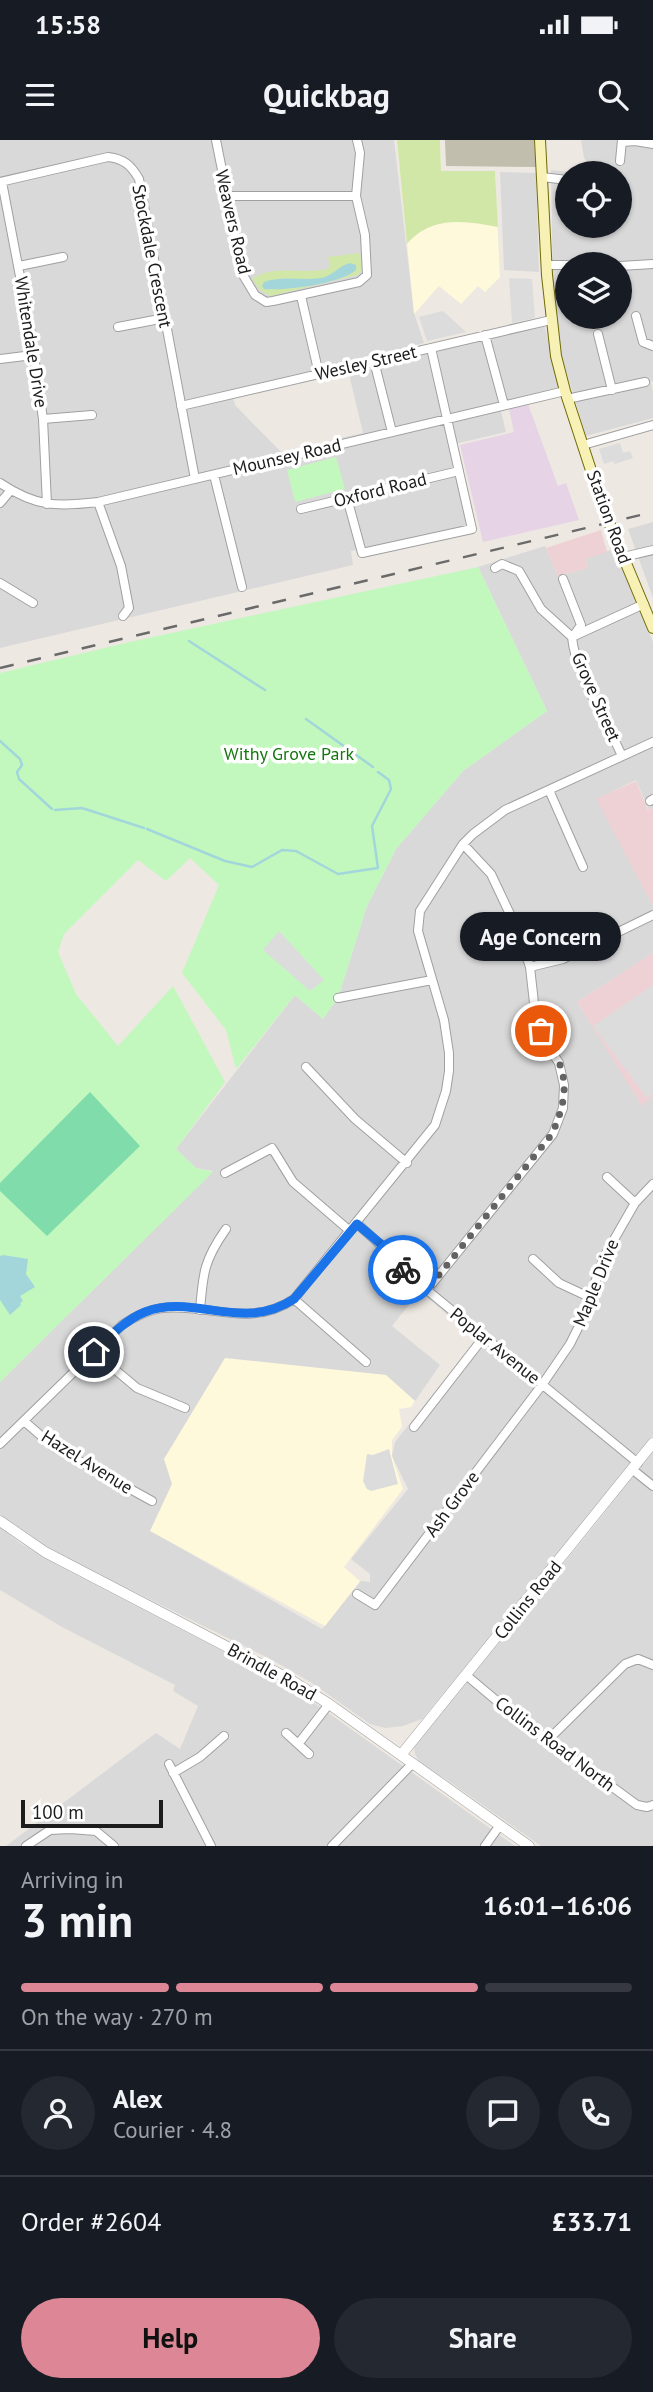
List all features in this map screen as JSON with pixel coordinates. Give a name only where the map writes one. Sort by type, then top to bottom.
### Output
[{"type":"main road","name":"Station Road","points":[[540,140],[551,320],[566,395],[605,513],[648,609],[653,628]]},
{"type":"street","name":"Weavers Road","points":[[216,140],[243,275],[255,295],[266,302],[359,282],[367,275],[365,235],[356,196]]},
{"type":"street","points":[[228,195],[356,196],[360,153],[357,140]]},
{"type":"street","points":[[620,161],[623,141],[653,145]]},
{"type":"street","name":"Stockdale Crescent","points":[[1,182],[108,157],[121,158],[133,167],[139,179],[195,479]]},
{"type":"street","points":[[542,177],[555,179]]},
{"type":"street","name":"Whitendale Drive","points":[[1,182],[19,266],[43,419],[47,504]]},
{"type":"street","points":[[19,266],[63,257]]},
{"type":"street","points":[[632,265],[653,264]]},
{"type":"street","points":[[546,265],[555,265]]},
{"type":"street","points":[[301,296],[319,374]]},
{"type":"street","points":[[636,316],[643,342],[653,346]]},
{"type":"street","points":[[118,327],[165,318]]},
{"type":"street","name":"Wesley Street","points":[[181,406],[551,320]]},
{"type":"street","points":[[598,334],[612,390]]},
{"type":"street","points":[[485,335],[503,405]]},
{"type":"street","points":[[347,498],[362,553],[472,529],[431,348]]},
{"type":"street","points":[[0,359],[33,355]]},
{"type":"street","points":[[374,361],[392,432]]},
{"type":"street","name":"Mounsey Road","points":[[0,483],[47,504],[62,507],[98,502],[503,405],[612,390],[645,382]]},
{"type":"street","points":[[43,419],[92,415]]},
{"type":"street","points":[[583,445],[653,425]]},
{"type":"street","name":"Oxford Road","points":[[301,509],[459,471]]},
{"type":"street","points":[[214,475],[242,587]]},
{"type":"street","points":[[0,503],[11,490]]},
{"type":"street","points":[[98,502],[121,566],[129,608],[123,616]]},
{"type":"street","points":[[623,557],[653,550]]},
{"type":"street","points":[[495,568],[502,564],[519,571],[541,608],[572,637]]},
{"type":"street","points":[[563,579],[581,625],[572,637]]},
{"type":"street","points":[[0,583],[33,603]]},
{"type":"street","points":[[572,637],[648,609]]},
{"type":"street","name":"Grove Street","points":[[572,637],[573,651],[622,756]]},
{"type":"street","points":[[0,1444],[122,1325],[142,1313],[162,1308],[250,1315],[282,1307],[294,1299],[407,1163],[435,1125],[442,1110],[449,1071],[444,1020],[418,931],[420,911],[463,844],[491,820],[548,790],[653,742]]},
{"type":"street","points":[[548,790],[583,867]]},
{"type":"street","points":[[427,1290],[552,1134],[563,1108],[564,1086],[559,1063],[541,1031],[535,1012],[530,967],[517,929],[491,874],[463,844]]},
{"type":"street","points":[[530,967],[563,959],[653,915]]},
{"type":"street","points":[[338,998],[432,980]]},
{"type":"street","points":[[306,1067],[355,1119],[407,1163]]},
{"type":"street","points":[[225,1173],[272,1148],[293,1182],[350,1231]]},
{"type":"street","points":[[607,1177],[635,1202]]},
{"type":"street","name":"Maple Drive","points":[[542,1385],[581,1322],[604,1257],[635,1202],[653,1184]]},
{"type":"street","name":"Poplar Avenue","points":[[357,1224],[382,1245],[406,1272],[542,1385],[653,1486]]},
{"type":"street","points":[[200,1310],[204,1269],[212,1249],[226,1229]]},
{"type":"street","points":[[533,1259],[559,1283],[589,1297]]},
{"type":"street","points":[[294,1299],[366,1362]]},
{"type":"street","points":[[414,1427],[483,1338]]},
{"type":"street","points":[[94,1352],[138,1388],[185,1408]]},
{"type":"street","name":"Ash Grove","points":[[357,1594],[375,1605],[542,1385]]},
{"type":"street","name":"Hazel Avenue","points":[[24,1421],[54,1447],[152,1501]]},
{"type":"street","name":"Collins Road","points":[[401,1755],[653,1443]]},
{"type":"street","name":"Brindle Road","points":[[0,1521],[45,1552],[289,1679],[329,1704],[529,1846]]},
{"type":"street","points":[[549,1739],[625,1664],[638,1658],[653,1665]]},
{"type":"street","name":"Collins Road North","points":[[466,1675],[510,1712],[637,1805],[650,1806]]},
{"type":"street","points":[[299,1743],[329,1704]]},
{"type":"street","points":[[286,1733],[309,1754]]},
{"type":"street","points":[[209,1845],[171,1768],[200,1757],[224,1737]]},
{"type":"street","points":[[332,1846],[412,1763]]},
{"type":"street","points":[[70,1819],[70,1829]]},
{"type":"street","points":[[485,1846],[499,1825]]},
{"type":"street","points":[[26,1846],[50,1830],[70,1829],[96,1831],[114,1846]]},
{"type":"shaded area","points":[[0,140],[394,140],[414,313],[424,343],[231,390],[235,405],[281,452],[363,433],[348,370],[544,324],[560,388],[499,404],[506,432],[450,445],[468,526],[351,551],[353,565],[0,648]]},
{"type":"shaded area","points":[[397,140],[440,140],[441,171],[495,171],[500,277],[485,292],[478,286],[461,304],[439,286],[414,314]]},
{"type":"shaded area","points":[[445,140],[534,140],[536,167],[446,166]]},
{"type":"shaded area","points":[[581,140],[653,140],[653,418],[586,436],[560,351],[557,329],[632,329],[632,252],[555,252],[555,310],[551,170],[555,170],[555,238],[632,238],[632,161],[586,161]]},
{"type":"shaded area","points":[[500,172],[536,173],[539,272],[504,270]]},
{"type":"shaded area","points":[[509,278],[532,279],[535,318],[512,323]]},
{"type":"shaded area","points":[[443,311],[466,332],[427,341],[419,317]]},
{"type":"shaded area","points":[[528,404],[558,486],[566,483],[579,520],[483,542],[460,445],[514,432],[509,409]]},
{"type":"shaded area","points":[[620,443],[623,453],[630,451],[633,458],[615,464],[613,461],[604,464],[599,449]]},
{"type":"shaded area","points":[[653,522],[653,598],[628,529]]},
{"type":"shaded area","points":[[601,530],[607,552],[588,558],[588,568],[558,576],[546,548]]},
{"type":"shaded area","points":[[545,546],[558,576],[588,568],[588,558],[614,549],[653,642],[653,808],[649,810],[636,780],[597,799],[653,906],[653,953],[577,1002],[642,1105],[653,1096],[653,1435],[422,1719],[403,1726],[385,1728],[370,1724],[312,1683],[272,1660],[64,1557],[25,1534],[0,1514],[0,1382],[213,1171],[196,1168],[176,1149],[295,995],[323,1019],[338,998],[367,906],[396,849],[463,771],[547,711],[478,567]],"holes":[[[420,1291],[476,1340],[395,1442],[392,1456],[408,1489],[351,1559],[370,1574],[370,1582],[361,1581],[322,1629],[151,1531],[172,1484],[352,1372],[385,1375],[415,1401],[440,1365],[392,1326]]]},
{"type":"shaded area","points":[[636,781],[648,810],[653,808],[653,906],[596,799]]},
{"type":"shaded area","points":[[279,931],[324,980],[310,991],[263,950]]},
{"type":"shaded area","points":[[653,953],[653,1096],[642,1106],[577,1002]]},
{"type":"shaded area","points":[[653,985],[653,1094],[647,1098],[593,1026]]},
{"type":"shaded area","points":[[225,1358],[386,1375],[415,1401],[411,1407],[399,1409],[402,1427],[392,1440],[392,1456],[403,1489],[344,1567],[360,1581],[325,1626],[150,1531],[172,1484],[164,1459]]},
{"type":"shaded area","points":[[389,1449],[398,1484],[371,1491],[363,1481],[367,1454],[373,1455]]},
{"type":"shaded area","points":[[653,1450],[653,1846],[541,1846],[447,1780],[421,1765],[414,1747]]},
{"type":"shaded area","points":[[0,1527],[20,1543],[57,1565],[265,1673],[313,1702],[515,1846],[6,1846],[156,1733],[180,1749],[198,1706],[173,1691],[175,1685],[62,1627],[0,1590]]},
{"type":"green space","points":[[397,140],[440,140],[441,171],[495,171],[498,227],[461,222],[437,224],[416,235],[407,244]]},
{"type":"green space","points":[[360,253],[362,270],[357,275],[271,296],[261,291],[252,279],[271,272],[330,268],[328,257]]},
{"type":"green space","points":[[336,457],[345,489],[295,502],[287,470]]},
{"type":"green space","name":"Withy Grove Park","points":[[478,567],[547,711],[463,771],[396,849],[367,906],[338,998],[323,1019],[295,995],[236,1069],[226,1030],[182,973],[219,885],[190,858],[166,881],[138,860],[64,934],[58,952],[76,994],[118,1046],[173,986],[225,1082],[176,1149],[196,1168],[213,1172],[0,1382],[0,673],[130,642]]},
{"type":"green space","points":[[90,1092],[140,1146],[47,1236],[0,1191],[0,1183]]},
{"type":"water","points":[[350,263],[356,265],[356,270],[325,283],[285,289],[264,289],[262,286],[264,282],[278,279],[325,277]]},
{"type":"water","points":[[0,1256],[28,1259],[26,1274],[35,1287],[20,1296],[23,1301],[21,1305],[10,1315],[0,1300]]},
{"type":"waterway","points":[[189,641],[265,690]]},
{"type":"waterway","points":[[306,719],[373,767]]},
{"type":"waterway","points":[[0,741],[20,759],[22,765],[17,772],[19,779],[52,809]]},
{"type":"waterway","points":[[147,829],[225,861],[252,867],[282,850],[296,851],[338,874],[378,868],[372,826],[391,789],[389,780],[378,772]]},
{"type":"waterway","points":[[55,810],[82,808],[144,828]]},
{"type":"railway","points":[[0,668],[653,512]]},
{"type":"way so far","points":[[403,1270],[427,1290],[552,1134],[563,1108],[564,1086],[559,1063],[541,1031]]},
{"type":"place","name":"Age Concern","points":[[541,1031]]},
{"type":"route","points":[[94,1352],[122,1325],[152,1310],[182,1308],[250,1315],[282,1307],[294,1299],[357,1224],[382,1245],[403,1270]]}]
